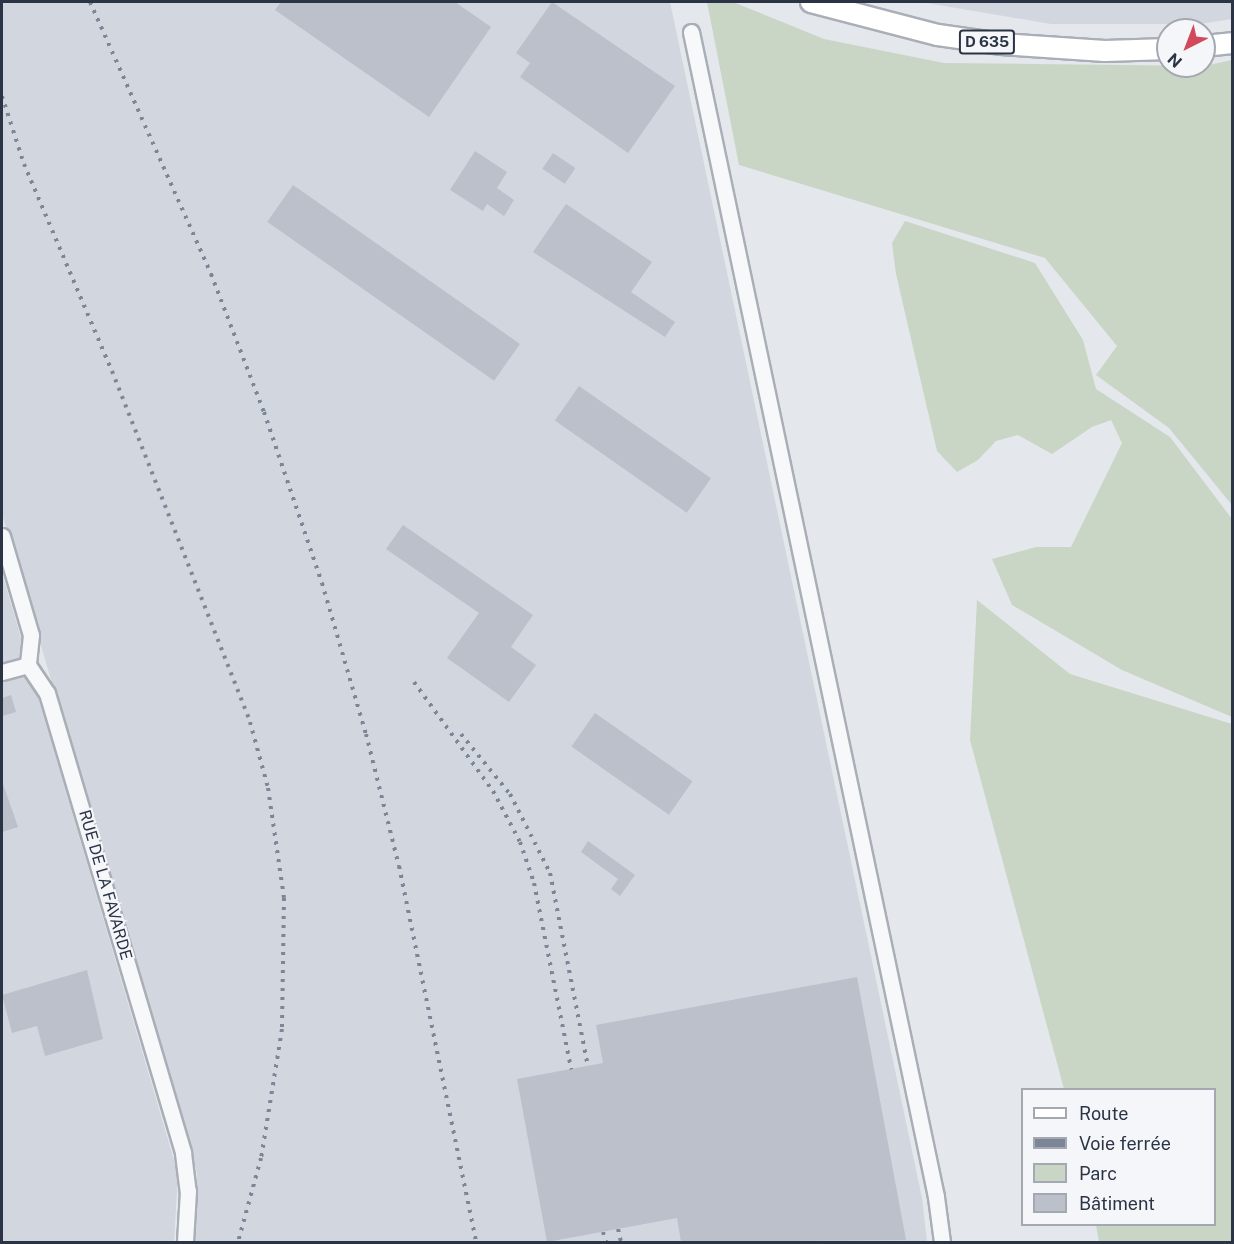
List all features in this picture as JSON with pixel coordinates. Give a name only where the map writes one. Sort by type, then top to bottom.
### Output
[{"type":"main road","name":"D 635","points":[[811,2],[938,35],[1001,44],[1105,51],[1156,49]]},
{"type":"main road","points":[[1216,45],[1233,43]]},
{"type":"street","points":[[691,32],[922,1127],[942,1242]]},
{"type":"street","points":[[2,536],[31,635],[28,665],[2,672]]},
{"type":"street","name":"RUE DE LA FAVARDE","points":[[28,665],[47,693],[183,1153],[188,1191],[185,1242]]},
{"type":"shaded area","points":[[2,2],[670,2],[922,1198],[927,1242],[193,1242],[197,1173],[2,514]]},
{"type":"shaded area","points":[[921,2],[1232,2],[1232,19],[1216,22],[1216,18],[1156,18],[1156,24],[1051,24]]},
{"type":"shaded area","points":[[2,573],[178,1174],[174,1242],[2,1242]]},
{"type":"green space","points":[[707,2],[733,2],[824,39],[944,63],[1156,65],[1156,78],[1216,78],[1216,63],[1232,60],[1232,505],[1169,428],[1096,375],[1117,346],[1045,258],[739,165]]},
{"type":"green space","points":[[905,221],[1035,263],[1083,340],[1096,389],[1170,437],[1232,519],[1232,717],[1122,670],[1012,605],[992,559],[1036,547],[1071,547],[1122,443],[1111,420],[1092,427],[1052,454],[1018,435],[996,441],[978,460],[957,472],[937,451],[896,274],[892,243]]},
{"type":"green space","points":[[977,600],[1070,674],[1232,724],[1232,1242],[1099,1242],[1096,1226],[1216,1226],[1216,1088],[1064,1088],[970,740]]},
{"type":"building","points":[[281,2],[455,2],[491,27],[429,117],[275,10]]},
{"type":"building","points":[[552,2],[675,86],[628,153],[520,77],[530,63],[516,53]]},
{"type":"building","points":[[475,151],[507,172],[497,188],[514,200],[504,216],[487,204],[483,211],[450,190]]},
{"type":"building","points":[[553,153],[575,168],[565,184],[542,169]]},
{"type":"building","points":[[293,185],[520,344],[494,381],[267,222]]},
{"type":"building","points":[[566,204],[652,262],[631,292],[675,322],[665,337],[533,252]]},
{"type":"building","points":[[579,386],[711,478],[687,513],[555,420]]},
{"type":"building","points":[[403,525],[533,615],[511,647],[536,665],[509,702],[447,658],[479,613],[386,549]]},
{"type":"building","points":[[11,695],[16,712],[2,716],[2,698]]},
{"type":"building","points":[[595,713],[692,781],[669,815],[571,747]]},
{"type":"building","points":[[2,781],[18,827],[2,832]]},
{"type":"building","points":[[588,841],[635,875],[620,896],[611,889],[618,879],[581,852]]},
{"type":"building","points":[[87,970],[103,1039],[45,1056],[37,1026],[12,1033],[2,995]]},
{"type":"building","points":[[857,977],[906,1240],[681,1242],[677,1218],[547,1242],[517,1079],[603,1063],[596,1025]]},
{"type":"railway","points":[[90,2],[211,274],[264,412],[322,583],[366,734],[399,866],[476,1242]]},
{"type":"railway","points":[[2,96],[24,164],[112,371],[250,722],[268,788],[284,898],[282,1029],[261,1158],[238,1242]]},
{"type":"railway","points":[[414,682],[493,791],[520,842],[534,883],[571,1069]]},
{"type":"railway","points":[[461,734],[510,794],[550,873],[588,1066]]},
{"type":"railway","points":[[618,1229],[621,1242]]},
{"type":"railway","points":[[603,1232],[606,1242]]}]
